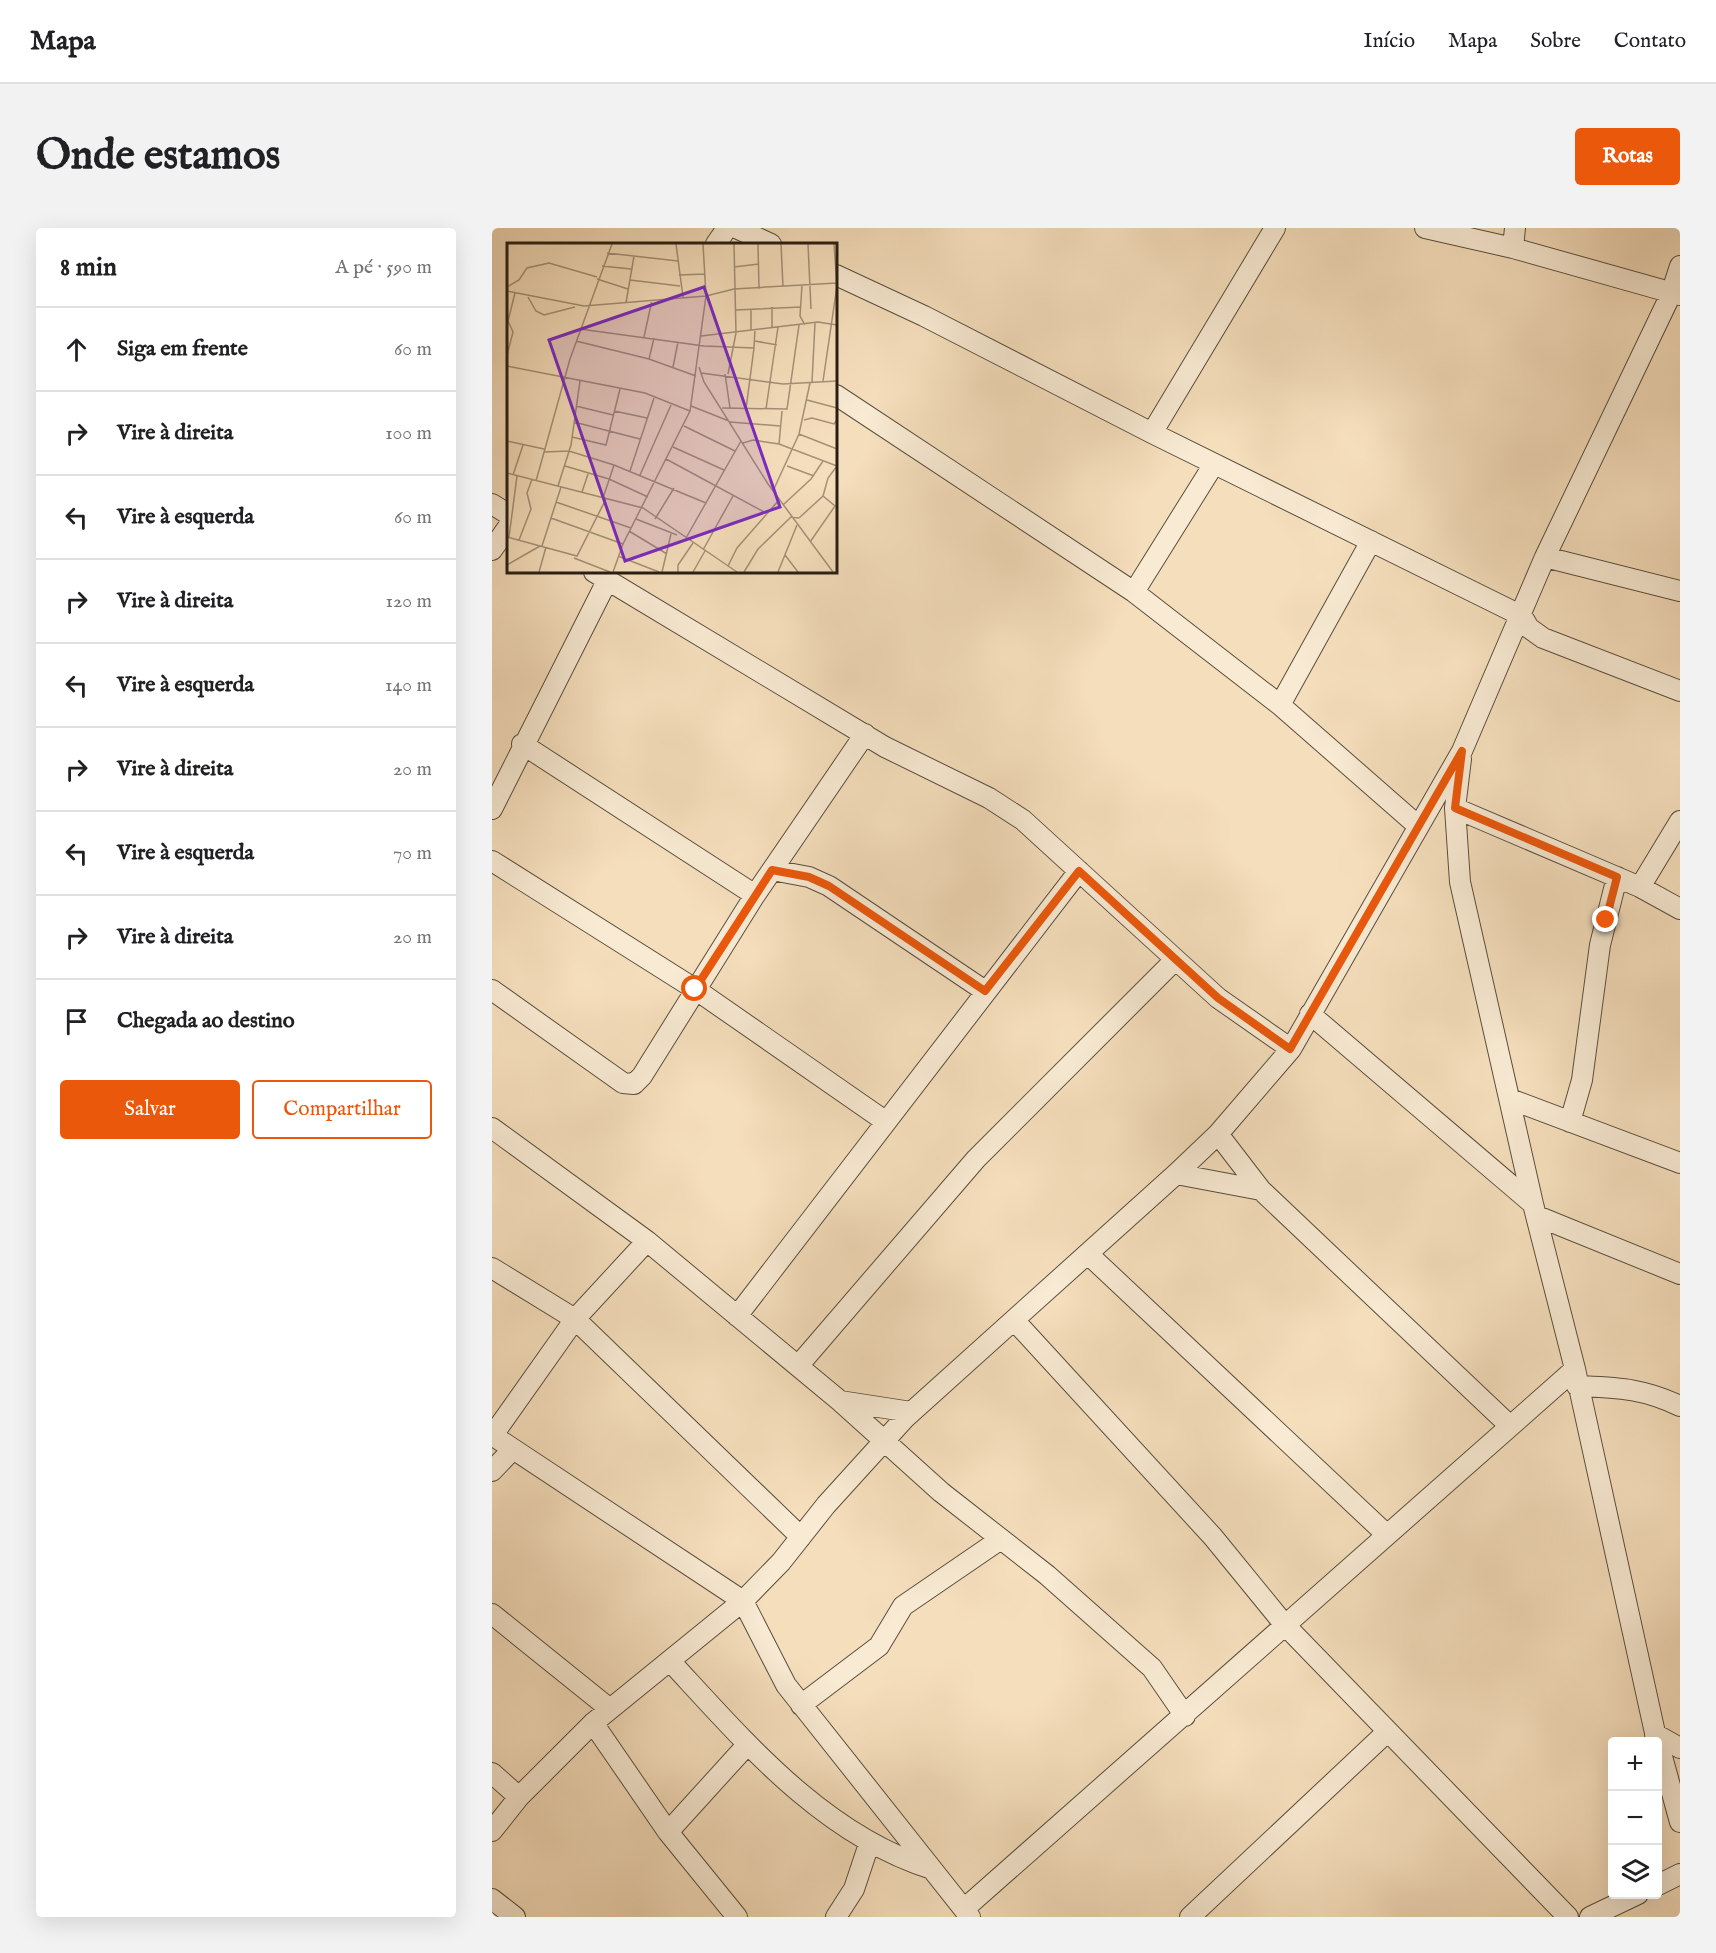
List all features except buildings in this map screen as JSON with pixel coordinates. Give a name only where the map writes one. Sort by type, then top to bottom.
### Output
[{"type":"street","points":[[717,243],[728,228]]},
{"type":"street","points":[[736,228],[769,243]]},
{"type":"street","points":[[1152,434],[1275,228]]},
{"type":"street","points":[[1425,228],[1513,248],[1676,295]]},
{"type":"street","points":[[1513,248],[1515,228]]},
{"type":"street","points":[[492,1831],[519,1797],[592,1723],[743,1601],[781,1562],[884,1440],[911,1412],[1089,1254],[1218,1134],[1290,1049],[1417,825],[1462,751],[1522,616],[1545,557],[1676,295],[1680,266]]},
{"type":"street","points":[[837,275],[924,316],[1152,434],[1522,616],[1529,628],[1543,638],[1680,691]]},
{"type":"street","points":[[837,396],[1134,592],[1280,705],[1417,825]]},
{"type":"street","points":[[1134,592],[1214,464]]},
{"type":"street","points":[[492,504],[507,513]]},
{"type":"street","points":[[492,550],[507,528]]},
{"type":"street","points":[[1280,705],[1371,541]]},
{"type":"street","points":[[1545,557],[1680,591]]},
{"type":"street","points":[[492,809],[601,576],[865,734],[989,798],[1023,820],[1218,998],[1290,1049]]},
{"type":"street","points":[[492,990],[584,1056],[629,1084],[634,1084],[642,1076],[755,895],[865,734]]},
{"type":"street","points":[[522,744],[755,895]]},
{"type":"street","points":[[1462,751],[1455,808],[1460,882],[1576,1378],[1657,1737]]},
{"type":"street","points":[[1455,808],[1640,887],[1680,909]]},
{"type":"street","points":[[1640,887],[1680,821]]},
{"type":"street","points":[[492,861],[695,989],[885,1121]]},
{"type":"street","points":[[772,870],[809,877],[829,886],[985,991]]},
{"type":"street","points":[[737,1316],[1079,871]]},
{"type":"street","points":[[1570,1122],[1582,1080],[1600,945],[1617,877]]},
{"type":"street","points":[[798,1366],[976,1158],[1175,960]]},
{"type":"street","points":[[1310,1014],[1535,1210],[1680,1274]]},
{"type":"street","points":[[1510,1099],[1679,1162]]},
{"type":"street","points":[[492,1128],[647,1241],[840,1401],[941,1492],[1047,1575],[1152,1668],[1185,1716]]},
{"type":"street","points":[[1218,1134],[1261,1190],[1509,1425]]},
{"type":"street","points":[[1176,1174],[1261,1190]]},
{"type":"street","points":[[647,1241],[575,1319],[492,1435],[743,1601],[786,1685],[967,1913],[1284,1624],[1509,1425],[1576,1378],[1657,1395],[1680,1406]]},
{"type":"street","points":[[1089,1254],[1386,1534]]},
{"type":"street","points":[[492,1268],[575,1319],[801,1537]]},
{"type":"street","points":[[1014,1320],[1213,1537],[1284,1624],[1568,1917]]},
{"type":"street","points":[[840,1401],[911,1412]]},
{"type":"street","points":[[492,1472],[513,1449]]},
{"type":"street","points":[[801,1705],[871,1654],[879,1646],[903,1606],[1001,1539]]},
{"type":"street","points":[[492,1614],[610,1709]]},
{"type":"street","points":[[670,1661],[747,1745],[807,1798],[869,1844],[902,1860],[932,1869]]},
{"type":"street","points":[[592,1723],[668,1832],[737,1917]]},
{"type":"street","points":[[1190,1917],[1387,1732]]},
{"type":"street","points":[[1662,1741],[1680,1748]]},
{"type":"street","points":[[668,1832],[747,1745]]},
{"type":"street","points":[[1662,1752],[1676,1787],[1680,1822]]},
{"type":"street","points":[[492,1773],[519,1797]]},
{"type":"street","points":[[836,1917],[854,1889],[869,1844]]},
{"type":"street","points":[[1662,1883],[1680,1874]]},
{"type":"street","points":[[492,1899],[515,1917]]},
{"type":"street","points":[[1590,1917],[1628,1899]]},
{"type":"route","points":[[695,989],[772,870],[792,872],[829,886],[985,991],[1079,871],[1119,910],[1218,998],[1290,1049],[1417,825],[1462,751],[1455,808],[1617,877],[1606,920]]}]
